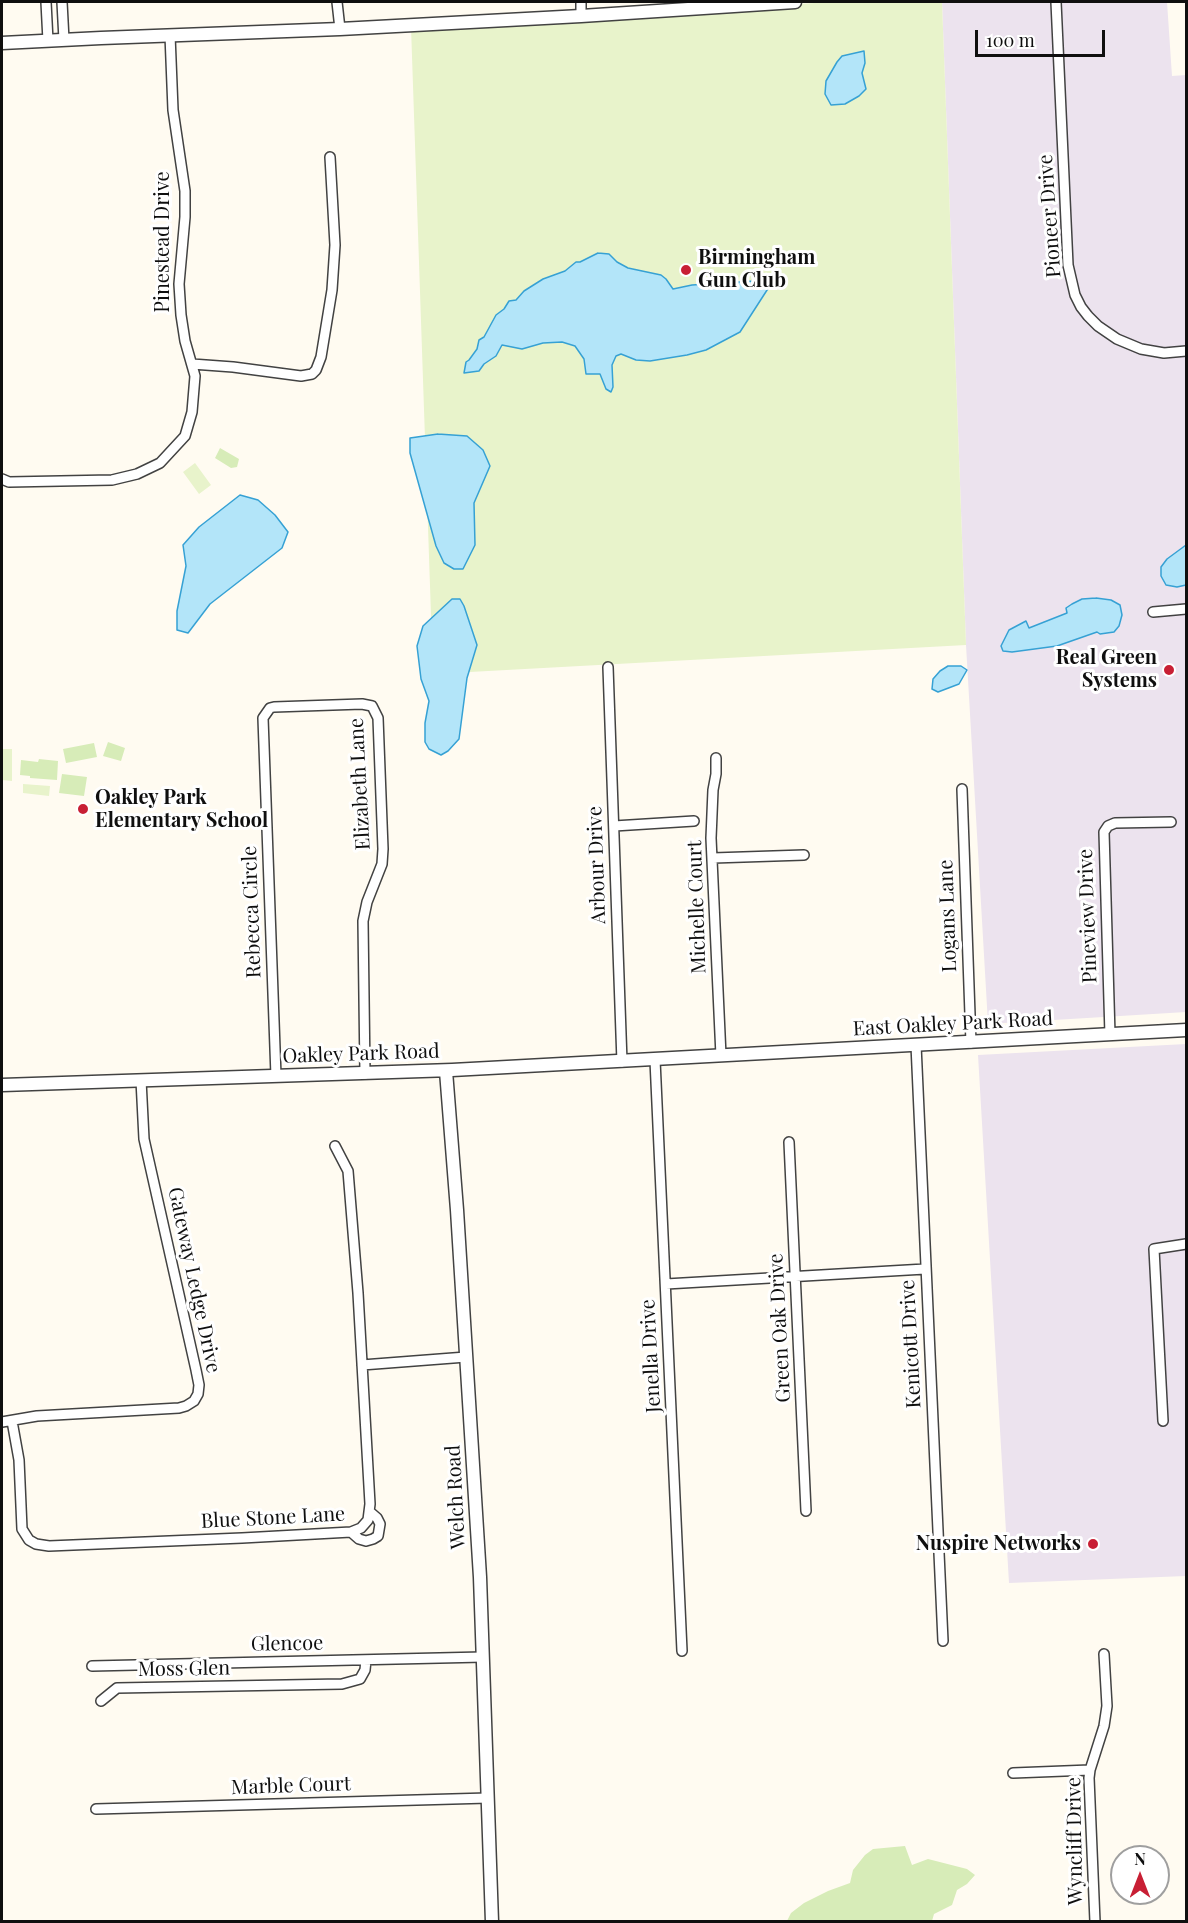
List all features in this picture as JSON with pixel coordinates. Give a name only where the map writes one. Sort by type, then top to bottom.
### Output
[{"type":"street","points":[[46,2],[48,41]]},
{"type":"street","points":[[62,2],[64,40]]},
{"type":"street","points":[[338,2],[340,29]]},
{"type":"street","points":[[581,2],[581,16]]},
{"type":"street","points":[[2,44],[340,29],[795,2]]},
{"type":"street","name":"Pioneer Drive","points":[[1056,2],[1068,265],[1075,295],[1088,316],[1117,339],[1141,349],[1156,352],[1186,351]]},
{"type":"street","name":"Pinestead Drive","points":[[2,489],[5,481],[112,480],[138,474],[160,463],[185,436],[195,397],[195,376],[185,341],[178,284],[185,217],[185,191],[172,110],[170,35]]},
{"type":"street","points":[[192,364],[301,376],[312,374],[316,370],[321,357],[333,279],[335,245],[330,157]]},
{"type":"street","points":[[1154,612],[1186,609]]},
{"type":"street","name":"Arbour Drive","points":[[608,667],[622,1062]]},
{"type":"street","name":"Elizabeth Lane","points":[[266,712],[274,707],[362,704],[372,706],[376,713],[379,730],[383,849],[382,864],[367,902],[363,921],[365,1074]]},
{"type":"street","name":"Rebecca Circle","points":[[266,712],[263,723],[276,1076]]},
{"type":"street","name":"Michelle Court","points":[[716,758],[711,838],[721,1056]]},
{"type":"street","name":"Logans Lane","points":[[962,789],[971,1042]]},
{"type":"street","points":[[614,826],[694,821]]},
{"type":"street","name":"Pineview Drive","points":[[1110,1035],[1104,832],[1108,826],[1116,823],[1171,822]]},
{"type":"street","points":[[713,858],[804,855]]},
{"type":"street","name":"East Oakley Park Road","points":[[721,1056],[1186,1030]]},
{"type":"street","name":"Kenicott Drive","points":[[916,1045],[943,1641]]},
{"type":"street","name":"Oakley Park Road","points":[[2,1085],[446,1071],[721,1056]]},
{"type":"street","name":"Jenella Drive","points":[[655,1060],[682,1651]]},
{"type":"street","name":"Welch Road","points":[[446,1071],[479,1555],[492,1922]]},
{"type":"street","name":"Gateway Ledge Drive","points":[[2,1422],[37,1416],[178,1408],[194,1401],[198,1394],[196,1370],[144,1138],[141,1080]]},
{"type":"street","name":"Green Oak Drive","points":[[789,1142],[807,1511]]},
{"type":"street","name":"Blue Stone Lane","points":[[12,1421],[18,1452],[22,1529],[29,1540],[36,1544],[49,1546],[351,1532],[366,1524],[370,1512],[348,1171],[335,1146]]},
{"type":"street","points":[[1163,1421],[1154,1249],[1186,1244]]},
{"type":"street","points":[[666,1284],[925,1269]]},
{"type":"street","points":[[362,1365],[466,1358]]},
{"type":"street","points":[[351,1532],[359,1539],[366,1541],[378,1536],[380,1524],[370,1512]]},
{"type":"street","name":"Wyncliff Drive","points":[[1095,1922],[1090,1770],[1104,1726],[1107,1706],[1104,1654]]},
{"type":"street","name":"Glencoe","points":[[92,1666],[483,1657]]},
{"type":"street","name":"Moss Glen","points":[[101,1701],[117,1688],[342,1684],[360,1679],[365,1670],[366,1660]]},
{"type":"street","points":[[1013,1773],[1090,1770]]},
{"type":"street","name":"Marble Court","points":[[96,1809],[488,1798]]},
{"type":"shaded area","points":[[942,2],[1167,2],[1172,76],[1186,75],[1186,1012],[988,1024],[966,645]]},
{"type":"shaded area","points":[[1186,1044],[1186,1576],[1009,1583],[978,1055]]},
{"type":"green space","name":"Birmingham Gun Club","points":[[831,2],[942,2],[966,645],[433,674],[411,27]]},
{"type":"green space","points":[[220,448],[239,459],[237,467],[231,468],[215,458]]},
{"type":"green space","points":[[195,463],[211,485],[199,494],[183,472]]},
{"type":"green space","points":[[108,742],[125,748],[121,761],[103,756]]},
{"type":"green space","points":[[94,743],[97,757],[66,763],[63,749]]},
{"type":"green space","points":[[2,749],[12,749],[12,781],[2,780]]},
{"type":"green space","points":[[39,759],[58,761],[57,780],[20,775],[21,760],[38,762]]},
{"type":"green space","points":[[62,774],[87,777],[84,796],[59,793]]},
{"type":"green space","points":[[23,784],[50,786],[49,796],[23,793]]},
{"type":"green space","points":[[905,1846],[912,1865],[928,1859],[967,1869],[975,1875],[957,1890],[952,1905],[934,1914],[932,1921],[787,1921],[791,1913],[804,1903],[850,1883],[853,1870],[873,1849]]},
{"type":"water","points":[[864,51],[865,63],[862,73],[866,89],[845,104],[831,105],[825,94],[826,81],[837,62],[842,56]]},
{"type":"water","points":[[598,253],[609,254],[628,268],[661,275],[673,289],[692,285],[754,281],[766,282],[769,287],[740,332],[706,350],[650,361],[636,360],[621,354],[616,356],[612,365],[613,387],[611,392],[606,389],[600,374],[586,374],[584,359],[575,346],[562,342],[543,343],[522,349],[502,345],[496,356],[484,364],[479,371],[464,373],[466,362],[477,349],[479,340],[484,337],[496,315],[509,301],[516,300],[524,291],[543,279],[565,271],[576,262]]},
{"type":"water","points":[[438,434],[467,436],[483,450],[490,466],[474,503],[475,545],[463,569],[454,569],[444,563],[436,546],[410,453],[410,438]]},
{"type":"water","points":[[240,495],[258,500],[275,515],[288,532],[282,548],[210,604],[188,633],[177,630],[177,611],[186,566],[183,545],[199,527]]},
{"type":"water","points":[[1186,545],[1186,585],[1177,587],[1166,585],[1161,576],[1161,567],[1167,559]]},
{"type":"water","points":[[452,599],[460,599],[464,606],[477,645],[467,678],[459,739],[441,755],[429,749],[425,742],[425,723],[429,701],[421,679],[417,646],[423,626]]},
{"type":"water","points":[[1082,599],[1111,600],[1120,605],[1122,615],[1119,626],[1114,632],[1100,634],[1097,632],[1057,646],[1012,652],[1003,651],[1001,646],[1009,630],[1026,621],[1029,628],[1067,613],[1066,608]]},
{"type":"water","points":[[948,666],[961,666],[967,670],[959,684],[938,692],[932,689],[933,679]]},
{"type":"place","name":"Birmingham Gun Club","points":[[686,270]]},
{"type":"place","name":"Real Green Systems","points":[[1169,670]]},
{"type":"place","name":"Oakley Park Elementary School","points":[[83,809]]},
{"type":"place","name":"Nuspire Networks","points":[[1093,1544]]}]
